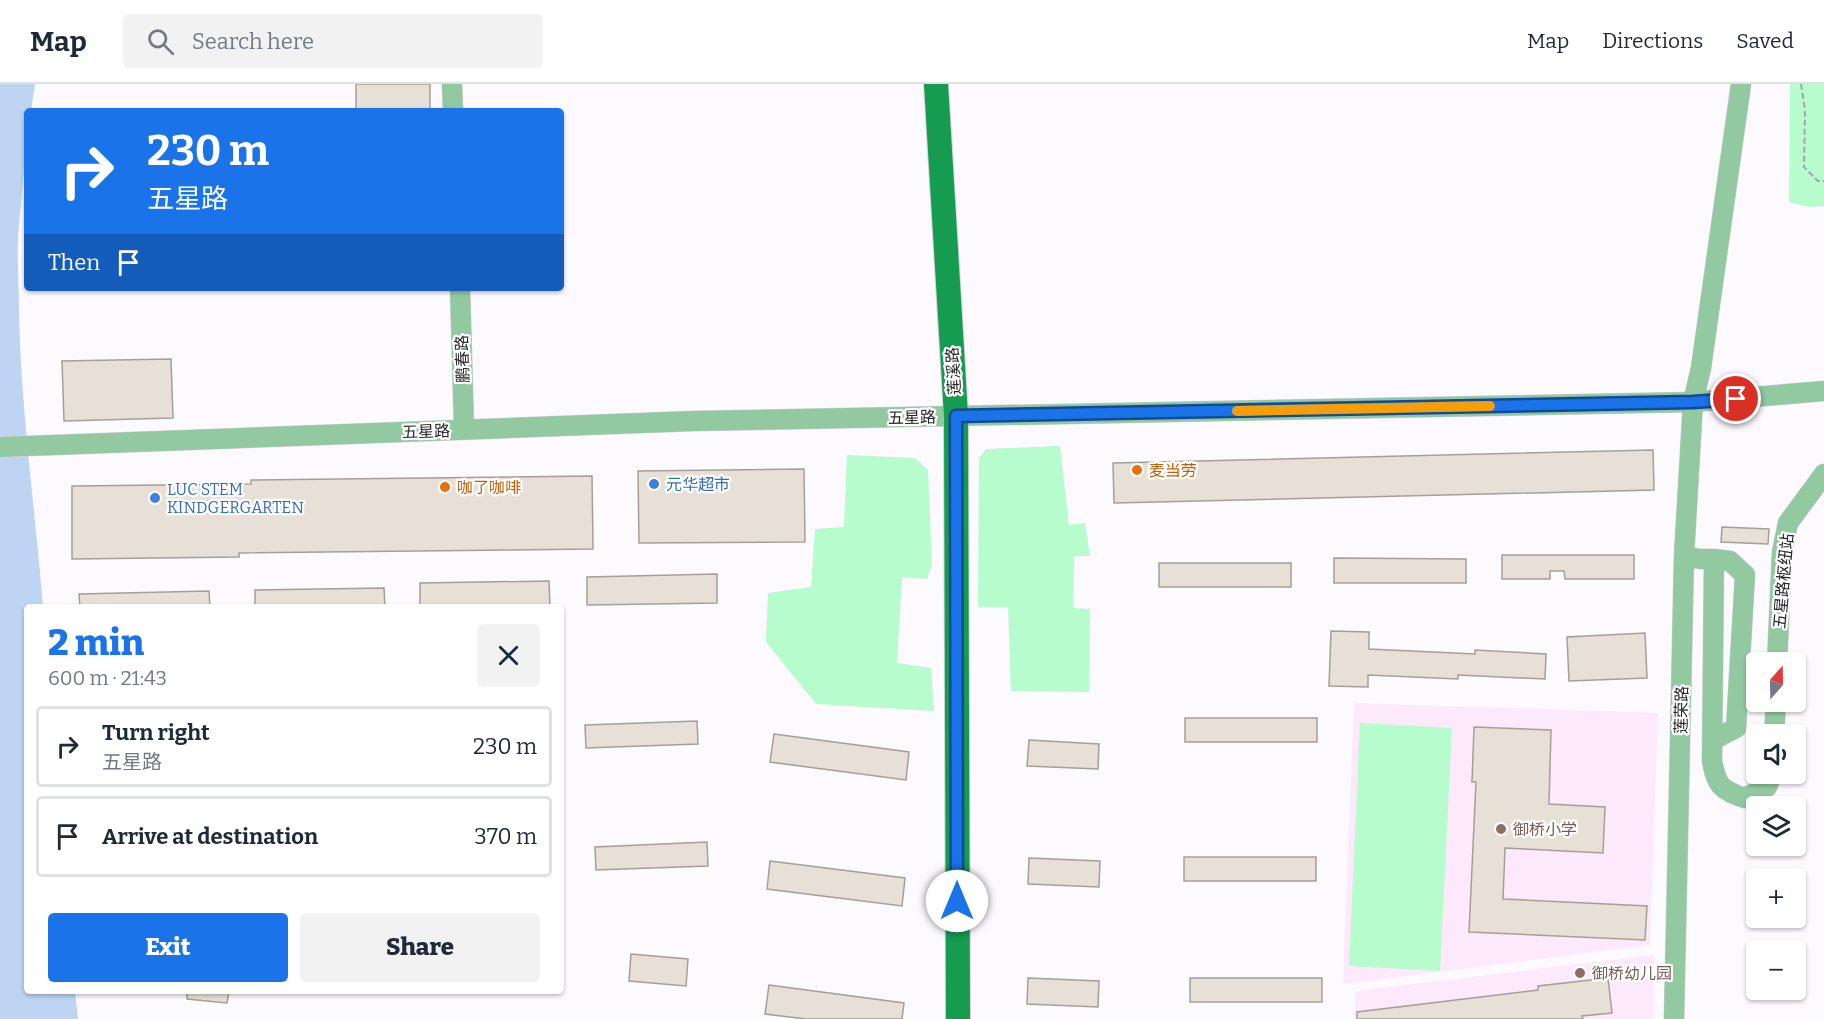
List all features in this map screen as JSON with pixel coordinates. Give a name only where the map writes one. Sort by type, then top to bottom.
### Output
[{"type":"main road","name":"莲溪路","points":[[936,84],[956,416],[958,1019]]},
{"type":"street","points":[[452,84],[453,108]]},
{"type":"street","name":"莲荣路","points":[[1674,1019],[1684,556],[1693,402],[1701,368],[1741,84]]},
{"type":"street","name":"鹏春路","points":[[460,291],[464,429]]},
{"type":"street","name":"五星路","points":[[0,447],[694,421],[1693,402],[1824,392]]},
{"type":"street","name":"五星路枢纽站","points":[[1777,652],[1782,552],[1788,522],[1824,474]]},
{"type":"street","points":[[1684,556],[1730,561],[1745,575],[1736,728],[1713,740]]},
{"type":"street","points":[[1714,559],[1713,770],[1715,778],[1724,790],[1744,798],[1767,787],[1768,784]]},
{"type":"path","points":[[1801,84],[1805,110],[1804,167],[1818,181],[1824,181]]},
{"type":"shaded area","name":"御桥小学","points":[[1354,703],[1658,713],[1650,945],[1343,984]]},
{"type":"shaded area","name":"御桥幼儿园","points":[[1654,955],[1654,1019],[1354,1019],[1356,991]]},
{"type":"green space","points":[[1790,84],[1824,84],[1824,206],[1808,207],[1789,202]]},
{"type":"green space","points":[[1060,446],[1069,525],[1085,523],[1090,556],[1074,556],[1073,608],[1090,609],[1089,692],[1011,691],[1008,607],[978,607],[979,458],[986,449]]},
{"type":"green space","points":[[847,455],[915,458],[928,470],[932,565],[927,579],[902,577],[897,663],[931,668],[934,711],[816,704],[766,642],[768,593],[811,587],[815,529],[844,527]]},
{"type":"green space","points":[[1360,723],[1452,728],[1440,971],[1349,966]]},
{"type":"water","points":[[0,84],[35,84],[31,108],[24,108],[24,170],[18,247],[22,386],[43,604],[24,604],[24,994],[75,994],[78,1019],[0,1019]]},
{"type":"building","points":[[356,84],[430,84],[430,108],[356,108]]},
{"type":"building","points":[[171,359],[173,418],[64,421],[62,361]]},
{"type":"building","points":[[1653,450],[1654,490],[1114,503],[1113,463]]},
{"type":"building","points":[[804,469],[805,542],[639,543],[638,471]]},
{"type":"building","points":[[592,476],[593,549],[239,553],[239,557],[72,559],[72,486],[251,484],[251,480]]},
{"type":"building","points":[[1722,527],[1769,529],[1768,544],[1721,542]]},
{"type":"building","points":[[1502,555],[1634,555],[1634,579],[1565,579],[1564,571],[1550,571],[1550,579],[1502,579]]},
{"type":"building","points":[[1334,558],[1466,559],[1466,583],[1334,583]]},
{"type":"building","points":[[1159,563],[1291,563],[1291,587],[1159,587]]},
{"type":"building","points":[[717,574],[717,603],[587,605],[587,577]]},
{"type":"building","points":[[549,581],[550,604],[420,604],[420,583]]},
{"type":"building","points":[[384,588],[385,604],[255,604],[255,590]]},
{"type":"building","points":[[209,591],[210,604],[80,604],[79,594]]},
{"type":"building","points":[[1331,631],[1369,632],[1369,649],[1475,654],[1475,650],[1546,654],[1545,679],[1458,675],[1458,679],[1368,675],[1368,687],[1329,686]]},
{"type":"building","points":[[1645,633],[1647,678],[1569,681],[1567,637]]},
{"type":"building","points":[[1185,718],[1317,718],[1317,742],[1185,742]]},
{"type":"building","points":[[697,721],[698,744],[586,748],[585,725]]},
{"type":"building","points":[[1474,727],[1551,730],[1549,804],[1605,807],[1603,853],[1505,848],[1503,899],[1647,906],[1645,940],[1469,932],[1476,782],[1472,782]]},
{"type":"building","points":[[774,734],[909,752],[906,780],[770,762]]},
{"type":"building","points":[[1029,740],[1099,744],[1098,769],[1027,766]]},
{"type":"building","points":[[707,842],[708,866],[596,870],[595,847]]},
{"type":"building","points":[[1184,857],[1316,857],[1316,881],[1184,881]]},
{"type":"building","points":[[1029,858],[1100,861],[1099,887],[1028,884]]},
{"type":"building","points":[[770,861],[905,878],[902,906],[767,889]]},
{"type":"building","points":[[631,954],[688,959],[686,986],[629,981]]},
{"type":"building","points":[[1028,978],[1099,981],[1098,1007],[1027,1004]]},
{"type":"building","points":[[1190,978],[1322,978],[1322,1002],[1190,1002]]},
{"type":"building","points":[[1608,978],[1612,1013],[1582,1016],[1583,1019],[1357,1019],[1357,1012],[1538,990],[1538,986]]},
{"type":"building","points":[[769,985],[904,1003],[902,1019],[806,1019],[765,1014]]},
{"type":"building","points":[[187,994],[229,994],[227,1003],[187,999]]},
{"type":"slow traffic","points":[[1237,411],[1490,406]]},
{"type":"place","name":"麦当劳","points":[[1137,470]]},
{"type":"place","name":"元华超市","points":[[654,484]]},
{"type":"place","name":"咖了咖啡","points":[[445,487]]},
{"type":"place","name":"LUC STEM KINDGERGARTEN","points":[[155,498]]},
{"type":"place","name":"御桥小学","points":[[1501,829]]},
{"type":"place","name":"御桥幼儿园","points":[[1580,973]]},
{"type":"route","points":[[957,901],[956,416],[1693,402],[1736,399]]}]
